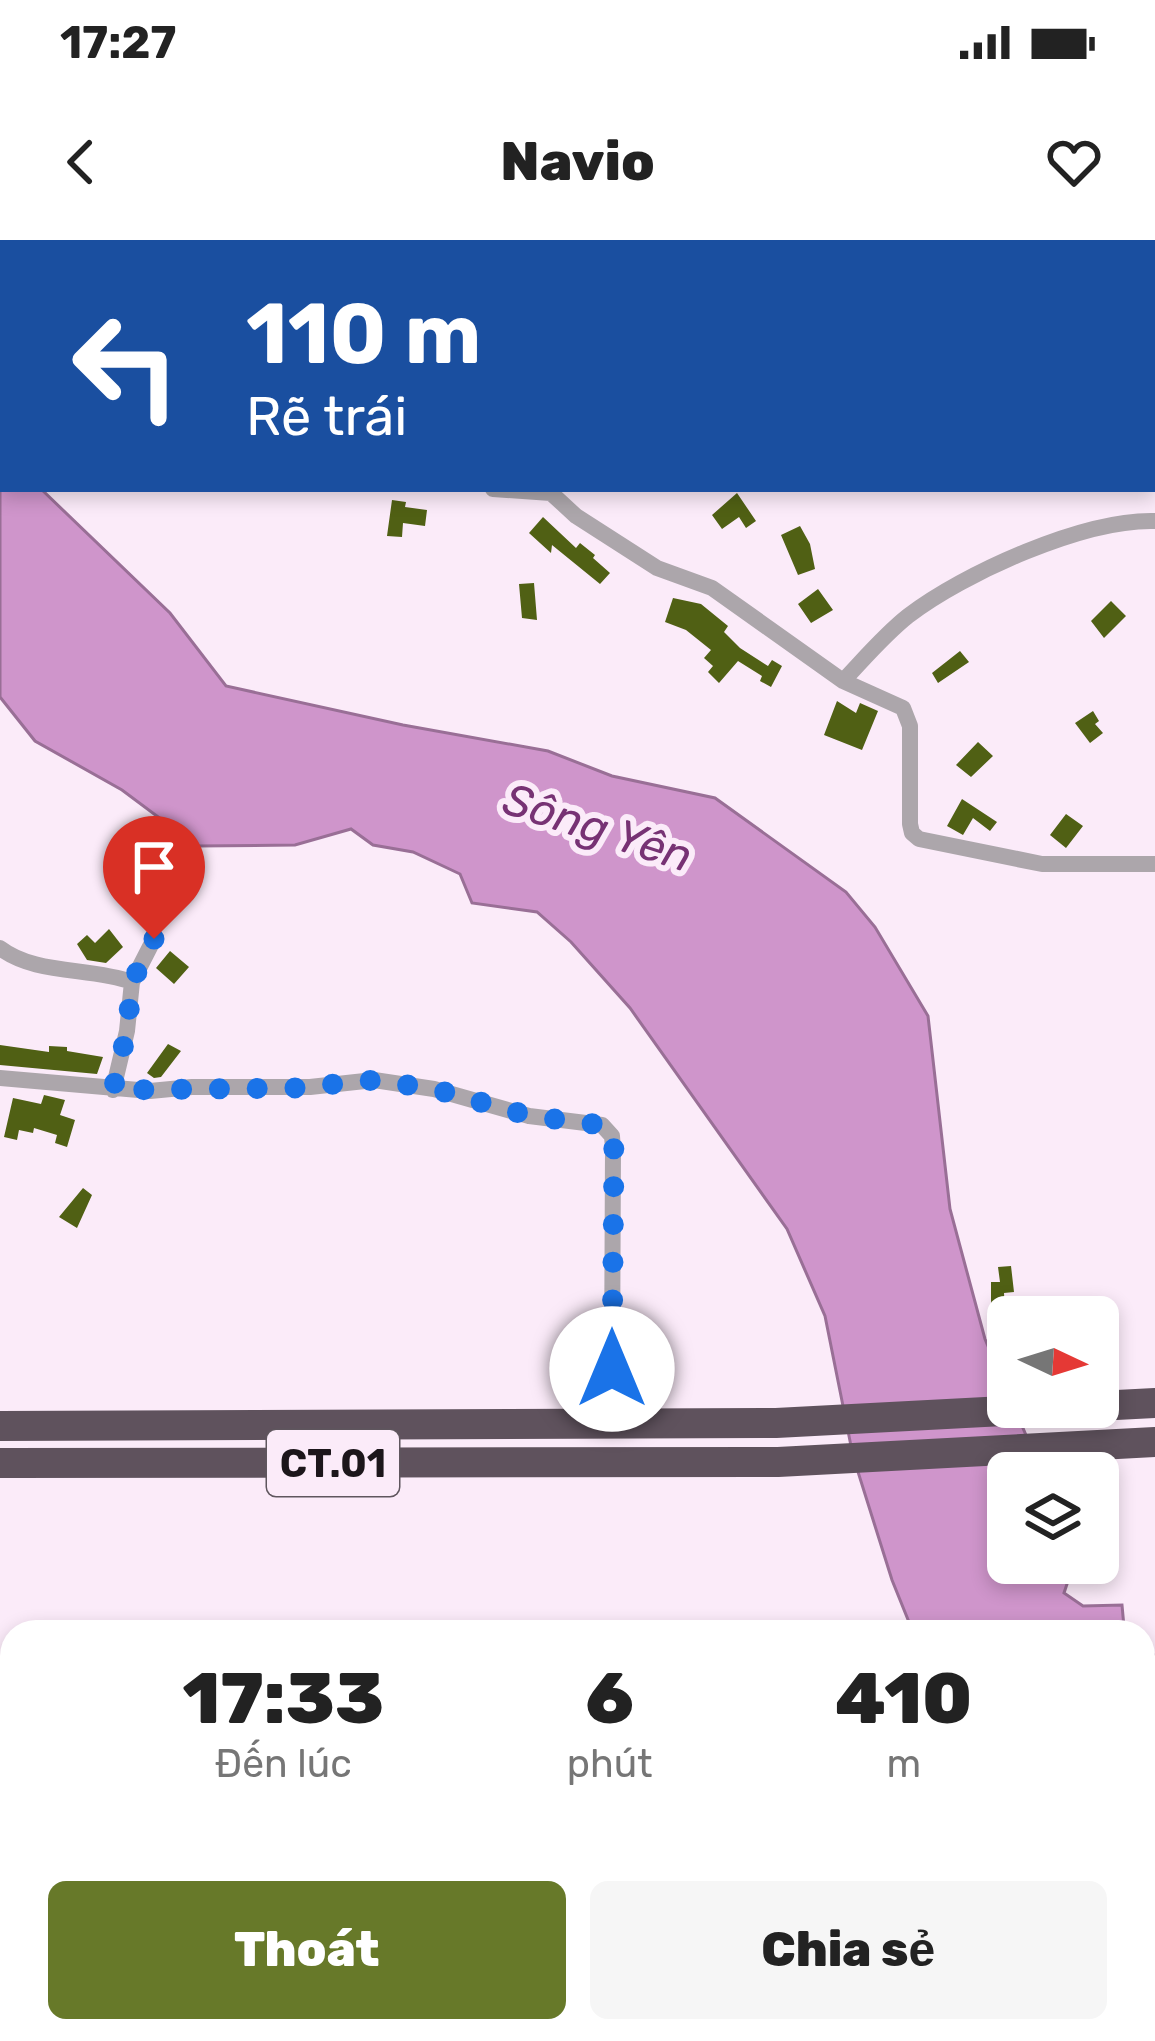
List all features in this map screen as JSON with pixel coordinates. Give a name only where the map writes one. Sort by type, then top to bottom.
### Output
[{"type":"highway","name":"CT.01","points":[[0,1426],[882,1420],[1155,1403]]},
{"type":"highway","name":"CT.01","points":[[0,1463],[823,1461],[1155,1442]]},
{"type":"street","points":[[536,492],[550,493],[657,568],[712,588],[842,681],[903,708],[910,726],[910,824],[919,839],[1042,864],[1155,864]]},
{"type":"street","points":[[842,681],[898,625],[956,584],[1090,529],[1133,520],[1155,521]]},
{"type":"street","points":[[113,1090],[132,982],[154,939]]},
{"type":"street","points":[[0,948],[17,962],[110,974],[132,982]]},
{"type":"street","points":[[0,1078],[113,1090],[294,1088],[374,1080],[434,1089],[530,1116],[602,1125],[612,1136],[614,1150],[612,1369]]},
{"type":"water","name":"Sông Yên","points":[[0,492],[44,492],[170,613],[226,686],[548,751],[612,776],[715,798],[846,892],[875,927],[928,1016],[950,1209],[987,1344],[987,1428],[1023,1428],[1033,1452],[987,1452],[987,1584],[1067,1584],[1064,1593],[1083,1606],[1122,1605],[1123,1620],[908,1620],[853,1456],[825,1316],[787,1229],[630,1008],[537,912],[472,903],[460,874],[413,852],[373,845],[351,829],[295,845],[197,846],[122,790],[35,741],[0,697]]},
{"type":"building","points":[[737,493],[756,521],[746,528],[739,517],[722,529],[712,515]]},
{"type":"building","points":[[392,500],[427,510],[425,526],[403,523],[402,537],[387,536]]},
{"type":"building","points":[[543,517],[576,548],[580,543],[595,555],[610,573],[600,584],[552,545],[551,553],[529,533]]},
{"type":"building","points":[[800,526],[815,569],[798,575],[781,535]]},
{"type":"building","points":[[534,583],[537,620],[522,618],[519,584]]},
{"type":"building","points":[[818,589],[833,610],[811,623],[798,604]]},
{"type":"building","points":[[673,598],[701,604],[728,626],[724,632],[740,648],[768,666],[772,660],[782,666],[771,687],[738,661],[719,683],[708,672],[713,666],[704,658],[711,650],[686,630],[665,622]]},
{"type":"building","points":[[1111,601],[1126,616],[1104,638],[1091,621]]},
{"type":"building","points":[[960,651],[969,662],[938,683],[932,673]]},
{"type":"building","points":[[837,701],[856,713],[860,703],[878,711],[862,750],[824,735]]},
{"type":"building","points":[[1093,711],[1103,733],[1090,743],[1075,723]]},
{"type":"building","points":[[978,742],[993,756],[971,777],[956,765]]},
{"type":"building","points":[[962,799],[997,822],[990,831],[973,818],[963,835],[947,826]]},
{"type":"building","points":[[1066,814],[1083,826],[1066,848],[1050,835]]},
{"type":"building","points":[[109,929],[123,947],[106,963],[87,960],[77,944],[87,935],[95,943]]},
{"type":"building","points":[[170,951],[189,967],[174,984],[156,968]]},
{"type":"building","points":[[168,1044],[181,1051],[161,1077],[154,1078],[147,1073]]},
{"type":"building","points":[[0,1045],[49,1052],[49,1046],[67,1047],[67,1051],[103,1057],[97,1074],[0,1065]]},
{"type":"building","points":[[44,1095],[65,1100],[60,1115],[75,1120],[67,1147],[55,1143],[57,1135],[34,1128],[33,1133],[19,1130],[17,1140],[4,1137],[13,1098],[41,1104]]},
{"type":"building","points":[[83,1188],[92,1195],[77,1228],[59,1217]]},
{"type":"building","points":[[1011,1266],[1014,1292],[991,1296],[991,1282],[1000,1282],[998,1267]]},
{"type":"route","points":[[154,939],[132,982],[113,1090],[294,1088],[374,1080],[434,1089],[530,1116],[602,1125],[612,1136],[614,1150],[612,1369]]}]
